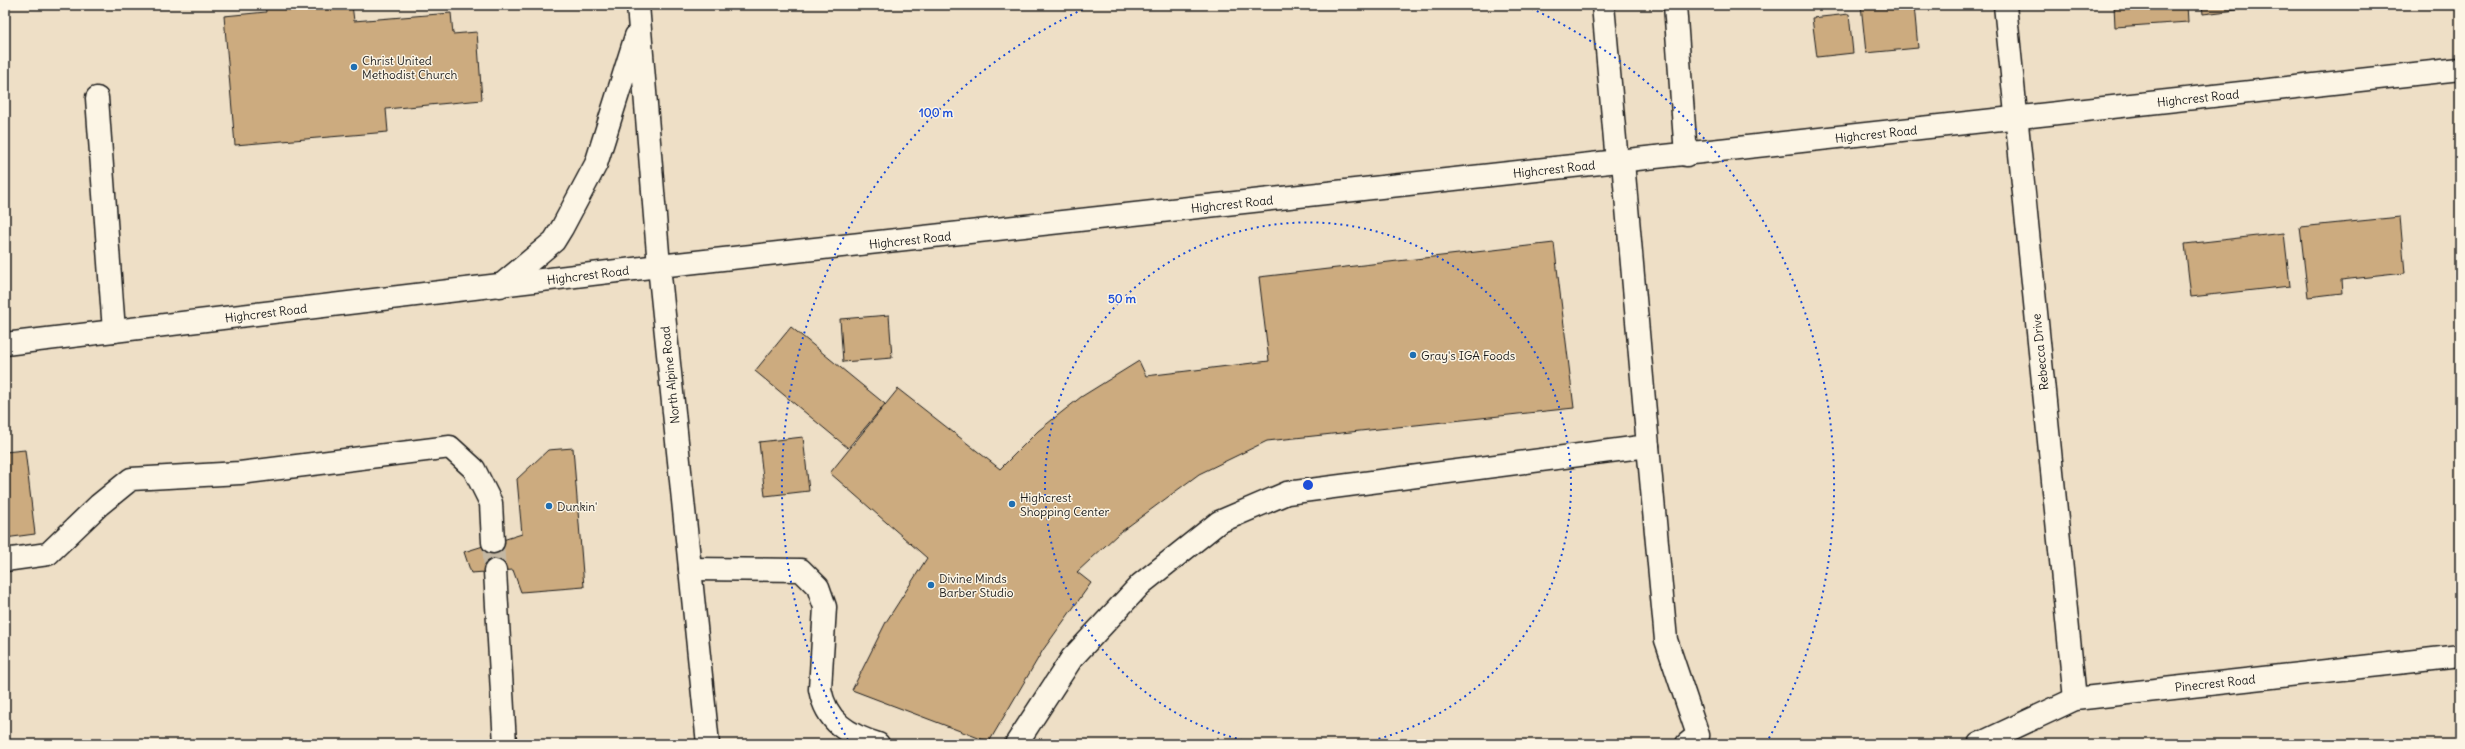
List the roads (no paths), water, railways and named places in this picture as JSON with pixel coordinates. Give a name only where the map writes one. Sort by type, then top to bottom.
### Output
[{"type":"street","points":[[1603,5],[1620,162],[1666,640],[1698,735],[1687,744]]},
{"type":"street","points":[[1675,5],[1686,155]]},
{"type":"street","name":"Rebecca Drive","points":[[2006,5],[2016,118],[2075,699]]},
{"type":"street","points":[[500,286],[554,241],[593,170],[639,15]]},
{"type":"street","name":"North Alpine Road","points":[[639,15],[659,266],[708,744]]},
{"type":"street","name":"Highcrest Road","points":[[5,344],[659,266],[1686,155],[2460,68]]},
{"type":"street","points":[[97,98],[114,331]]},
{"type":"street","points":[[1016,744],[1077,653],[1141,584],[1219,522],[1287,493],[1648,446]]},
{"type":"street","points":[[5,560],[48,554],[99,506],[131,479],[240,473],[450,447],[474,469],[491,503],[493,542]]},
{"type":"street","points":[[690,569],[801,570],[818,587],[825,607],[820,689],[822,702],[832,720],[855,737],[878,744]]},
{"type":"street","points":[[495,571],[505,744]]},
{"type":"street","name":"Pinecrest Road","points":[[1979,744],[2075,699],[2460,656]]},
{"type":"tunnel","points":[[493,542],[495,571]]},
{"type":"place","name":"Christ United Methodist Church","points":[[354,67]]},
{"type":"place","name":"Gray's IGA Foods","points":[[1413,355]]},
{"type":"place","name":"Highcrest Shopping Center","points":[[1012,504]]},
{"type":"place","name":"Dunkin'","points":[[549,506]]},
{"type":"place","name":"Divine Minds Barber Studio","points":[[931,585]]}]
